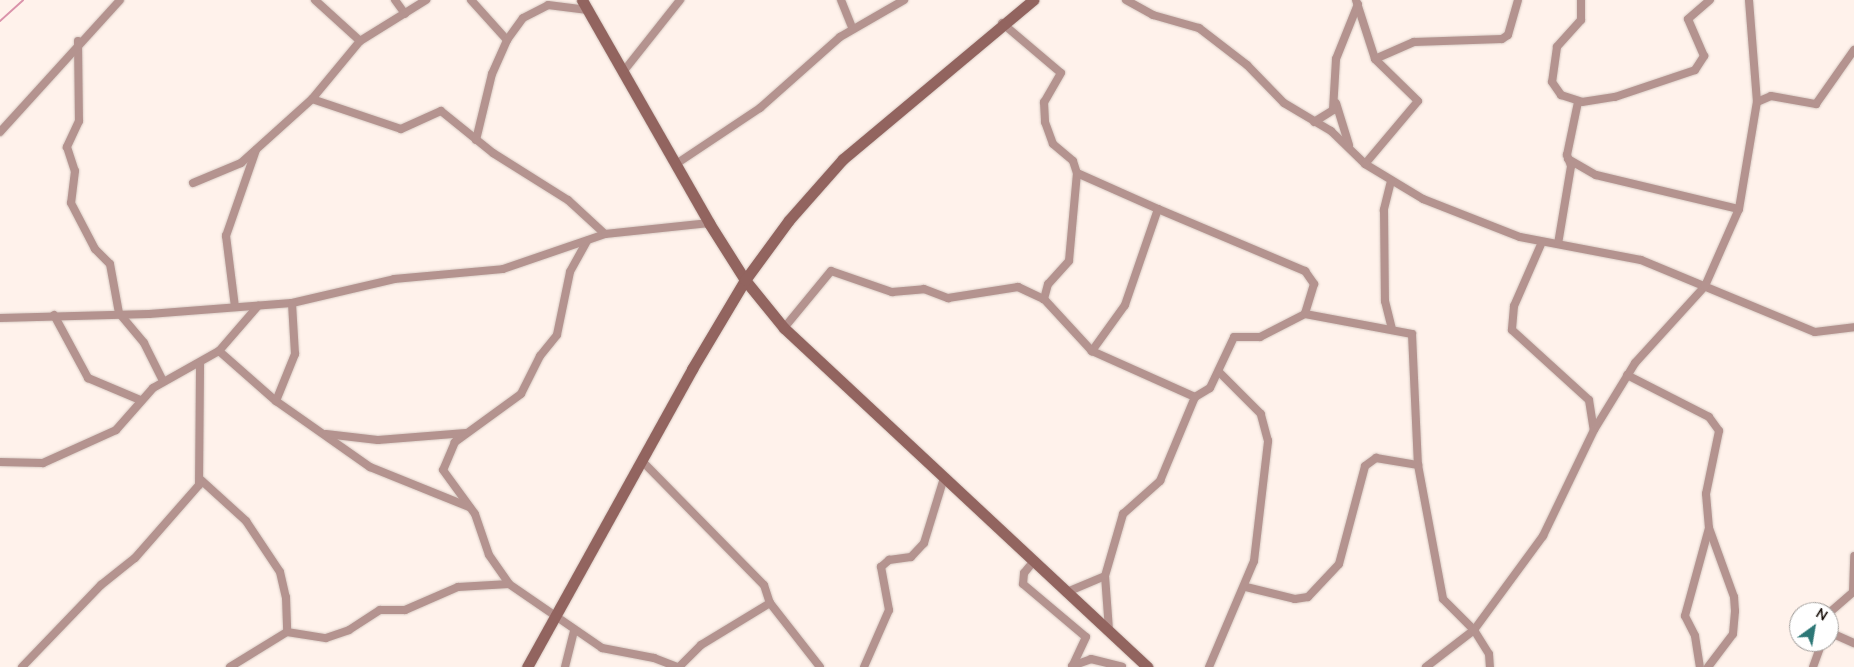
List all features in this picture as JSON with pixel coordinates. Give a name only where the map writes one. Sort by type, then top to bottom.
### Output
[{"type":"street","points":[[0,132],[78,41],[120,0]]},
{"type":"street","points":[[315,0],[360,41]]},
{"type":"street","points":[[395,0],[405,14]]},
{"type":"street","points":[[193,182],[233,168],[256,150],[312,99],[360,41],[426,0]]},
{"type":"street","points":[[471,0],[507,40]]},
{"type":"street","points":[[623,72],[680,0]]},
{"type":"street","points":[[841,0],[854,28]]},
{"type":"street","points":[[676,164],[760,108],[804,65],[854,28],[904,0]]},
{"type":"street","points":[[528,667],[745,280],[833,169],[1002,23],[1033,0]]},
{"type":"street","points":[[1126,0],[1153,15],[1199,28],[1247,65],[1271,93],[1349,146],[1365,164],[1391,181],[1490,228],[1542,242],[1624,255],[1705,286],[1815,332],[1854,327]]},
{"type":"street","points":[[1375,59],[1414,42],[1502,38],[1508,35],[1518,0]]},
{"type":"street","points":[[1581,0],[1581,20],[1557,46],[1552,82],[1561,96],[1578,102],[1616,97],[1695,70],[1704,56],[1688,19],[1710,0]]},
{"type":"street","points":[[1426,667],[1474,630],[1543,536],[1594,430],[1627,375],[1705,286],[1739,209],[1758,102],[1749,0]]},
{"type":"street","points":[[1349,146],[1336,103],[1336,59],[1357,2]]},
{"type":"street","points":[[1357,2],[1375,59],[1418,101],[1365,164]]},
{"type":"street","points":[[476,140],[492,74],[507,40],[537,8],[583,3],[709,223],[745,280],[784,328],[1147,667]]},
{"type":"street","points":[[1002,23],[1062,73],[1044,102],[1045,122],[1053,144],[1073,161],[1078,173],[1069,261],[1048,284],[1044,299]]},
{"type":"street","points":[[78,41],[80,110],[67,147],[75,171],[70,195],[91,243],[110,264],[119,313],[144,343],[163,381]]},
{"type":"street","points":[[1758,102],[1771,96],[1807,106],[1816,104],[1854,50]]},
{"type":"street","points":[[312,99],[401,129],[439,110],[476,140],[568,200],[605,234]]},
{"type":"street","points":[[1558,244],[1571,166],[1568,159],[1578,102]]},
{"type":"street","points":[[1314,122],[1328,115],[1336,103]]},
{"type":"street","points":[[235,307],[226,236],[256,150]]},
{"type":"street","points":[[1568,159],[1596,175],[1739,209]]},
{"type":"street","points":[[1078,173],[1305,271],[1314,284],[1305,314]]},
{"type":"street","points":[[1391,181],[1384,210],[1385,301],[1392,329]]},
{"type":"street","points":[[1092,351],[1125,305],[1158,209]]},
{"type":"street","points":[[0,318],[292,303],[394,279],[503,269],[605,234],[709,223]]},
{"type":"street","points":[[586,241],[570,272],[558,335],[540,356],[522,394],[466,433],[447,453],[442,470],[451,488],[470,507],[489,555],[509,584],[574,631],[617,654],[654,658],[678,667],[701,645],[770,603]]},
{"type":"street","points":[[1542,242],[1514,306],[1512,330],[1590,400],[1594,430]]},
{"type":"street","points":[[784,328],[831,271],[892,292],[924,289],[948,298],[1018,287],[1044,299],[1092,351],[1195,397],[1205,394],[1219,372],[1234,338],[1260,337],[1305,314],[1410,332],[1416,342],[1418,465],[1442,600],[1474,630],[1490,654],[1490,667]]},
{"type":"street","points":[[276,401],[295,354],[292,303]]},
{"type":"street","points":[[0,462],[28,465],[57,458],[116,430],[140,400],[163,381],[200,363],[219,351],[258,306]]},
{"type":"street","points":[[54,315],[88,378],[140,400]]},
{"type":"street","points":[[219,351],[276,401],[321,433],[392,478],[470,507]]},
{"type":"street","points":[[22,667],[101,585],[135,558],[201,480],[200,363]]},
{"type":"street","points":[[1209,667],[1246,587],[1254,562],[1266,428],[1261,414],[1219,372]]},
{"type":"street","points":[[1627,375],[1717,424],[1706,494],[1709,528],[1734,597],[1735,611],[1733,634],[1708,667]]},
{"type":"street","points":[[1109,630],[1105,576],[1123,514],[1160,481],[1195,397]]},
{"type":"street","points":[[321,433],[378,440],[466,433]]},
{"type":"street","points":[[1246,587],[1295,599],[1308,597],[1339,564],[1365,466],[1376,458],[1418,465]]},
{"type":"street","points":[[642,462],[764,585],[770,603],[820,667]]},
{"type":"street","points":[[864,667],[889,610],[881,567],[889,560],[911,557],[924,544],[944,478]]},
{"type":"street","points":[[201,480],[246,521],[280,572],[286,597],[286,632]]},
{"type":"street","points":[[1700,667],[1695,636],[1685,616],[1709,528]]},
{"type":"street","points":[[1839,604],[1853,592],[1854,556]]},
{"type":"street","points":[[1033,562],[1024,574],[1023,584],[1086,637],[1072,667]]},
{"type":"street","points":[[1067,592],[1105,576]]},
{"type":"street","points":[[230,667],[286,632],[326,638],[380,610],[406,610],[458,587],[509,584]]},
{"type":"street","points":[[565,667],[574,631]]},
{"type":"street","points":[[1839,636],[1854,643]]},
{"type":"street","points":[[1813,667],[1818,652]]},
{"type":"street","points":[[1072,667],[1091,659],[1122,667]]},
{"type":"waterway","points":[[0,21],[23,0]]}]
